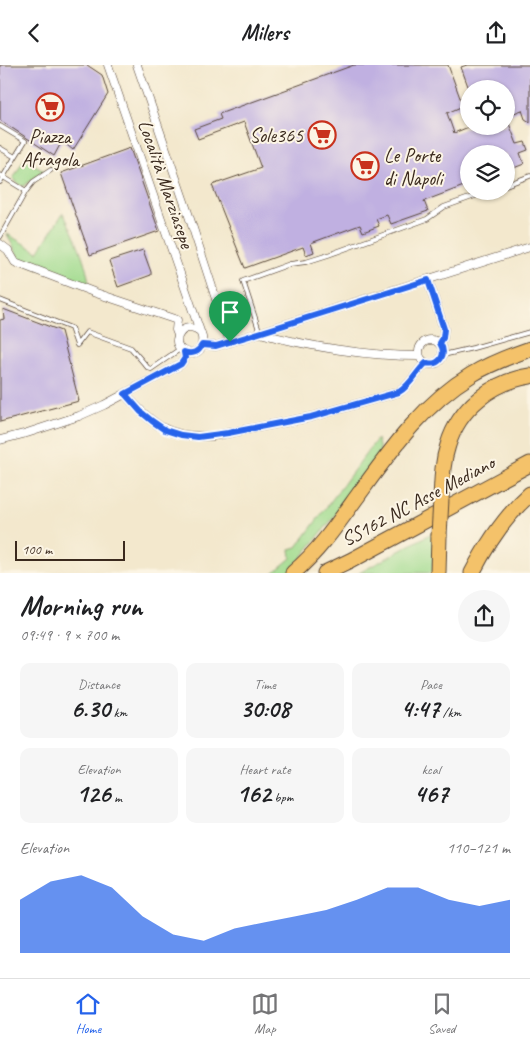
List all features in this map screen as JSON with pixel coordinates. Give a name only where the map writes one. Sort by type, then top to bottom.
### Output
[{"type":"highway","points":[[293,573],[319,549],[380,465],[423,413],[472,374],[530,349]]},
{"type":"highway","points":[[438,573],[444,460],[454,429],[471,406],[483,395],[506,382],[530,375]]},
{"type":"highway","name":"SS162 NC Asse Mediano","points":[[325,573],[530,464]]},
{"type":"highway","name":"SS162 NC Asse Mediano","points":[[346,573],[530,475]]},
{"type":"highway","points":[[472,573],[483,552],[502,525],[530,494]]},
{"type":"street","name":"Località Marziasepe","points":[[108,65],[201,333]]},
{"type":"street","points":[[137,65],[230,342]]},
{"type":"street","points":[[0,244],[8,250],[15,262],[96,293],[177,320],[177,342],[185,358],[181,364],[104,405],[54,425],[0,440]]},
{"type":"street","points":[[202,345],[216,346],[230,342],[530,247]]},
{"type":"street","points":[[428,280],[444,329],[443,338],[440,343]]},
{"type":"street","points":[[189,328],[194,314]]},
{"type":"street","points":[[178,335],[183,330],[189,328],[201,333],[203,341],[198,351],[195,353],[182,351]]},
{"type":"street","points":[[260,333],[287,341],[328,348],[378,354],[419,356]]},
{"type":"street","points":[[432,340],[440,343],[443,355],[434,364],[426,363],[419,356],[418,351],[425,341],[432,340]]},
{"type":"street","points":[[125,394],[141,412],[165,430],[181,435],[212,436],[311,417],[399,392],[407,387],[426,363]]},
{"type":"lane","points":[[0,127],[25,141],[0,182]]},
{"type":"lane","points":[[0,148],[15,157]]},
{"type":"lane","points":[[0,237],[26,191],[33,182],[51,169]]},
{"type":"lane","points":[[2,176],[26,191]]},
{"type":"lane","points":[[515,182],[530,176]]},
{"type":"lane","points":[[260,333],[243,281],[290,264],[328,255],[427,219],[444,207],[464,200]]},
{"type":"lane","points":[[0,300],[71,328],[77,345],[87,331],[131,348],[151,369],[182,351]]},
{"type":"lane","points":[[443,355],[530,332]]},
{"type":"green space","points":[[24,159],[44,170],[24,186],[21,186],[13,179]]},
{"type":"green space","points":[[63,213],[76,239],[86,270],[89,287],[20,261],[7,234],[38,252]]},
{"type":"green space","points":[[377,439],[382,457],[289,573],[273,573],[291,558],[290,549],[297,547]]},
{"type":"green space","points":[[434,532],[433,573],[359,573]]},
{"type":"building","name":"Piazza Afragola","points":[[0,65],[87,65],[102,75],[108,94],[73,150],[62,141],[54,156],[0,120]]},
{"type":"building","name":"Le Porte di Napoli","points":[[354,65],[448,65],[460,98],[460,107],[447,113],[454,133],[460,131],[460,135],[513,135],[517,144],[525,142],[528,150],[520,153],[524,164],[515,168],[515,145],[460,145],[460,187],[424,201],[428,211],[391,224],[387,215],[376,219],[379,226],[363,232],[360,225],[311,243],[314,252],[306,255],[303,247],[245,268],[212,185],[261,168],[244,122],[198,139],[194,129],[221,119],[219,114]]},
{"type":"building","points":[[467,65],[530,65],[530,122],[525,119],[522,110],[515,113],[515,80],[466,80],[461,67]]},
{"type":"building","points":[[130,148],[159,231],[90,255],[61,173]]},
{"type":"building","points":[[143,250],[151,275],[118,287],[109,261]]},
{"type":"building","points":[[3,309],[61,331],[79,401],[0,422],[0,320],[4,319]]},
{"type":"place","name":"Piazza Afragola","points":[[50,107]]},
{"type":"place","name":"Sole365","points":[[322,135]]},
{"type":"place","name":"Le Porte di Napoli","points":[[365,166]]},
{"type":"route","points":[[428,280],[444,329],[443,338],[440,343],[443,351],[441,359],[434,364],[426,363],[403,390],[311,417],[212,436],[181,435],[165,430],[152,421],[125,394],[181,364],[186,354],[184,352],[195,353],[202,345],[216,346],[230,342],[428,280]]}]
